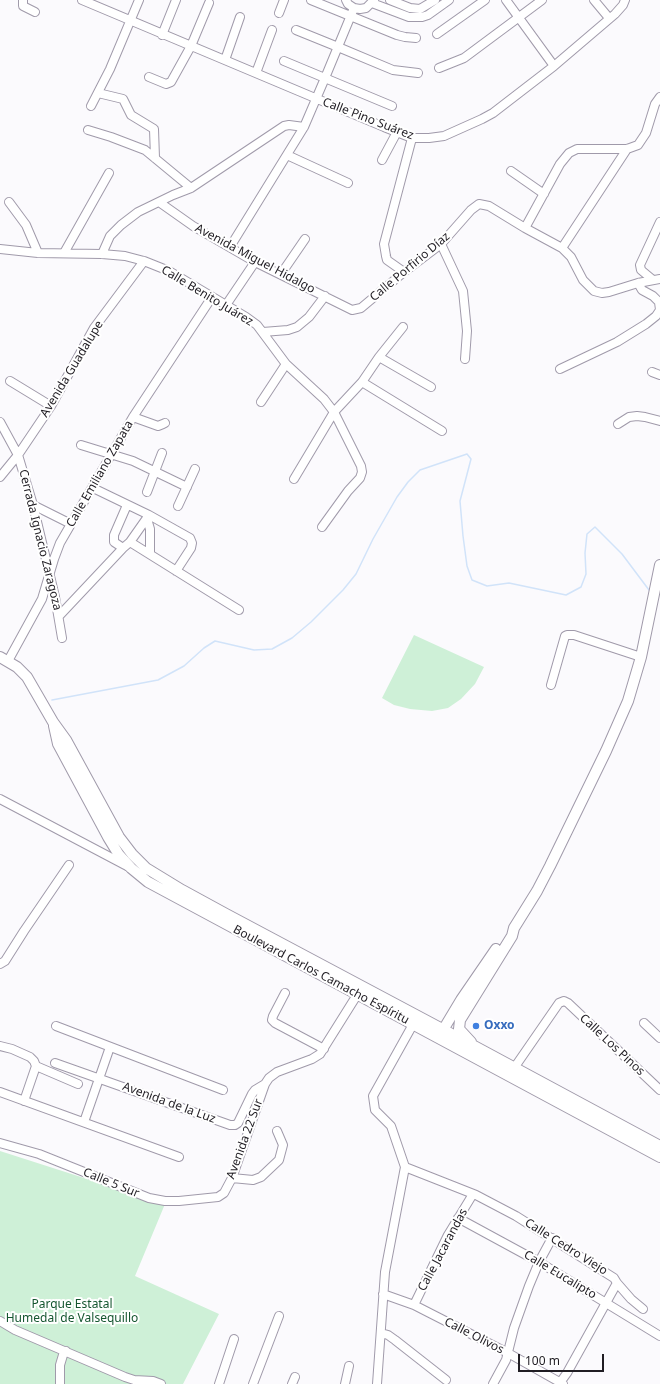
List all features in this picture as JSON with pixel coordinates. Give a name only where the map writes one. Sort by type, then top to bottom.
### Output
[{"type":"main road","points":[[476,1047],[459,1028],[460,1020],[512,936],[514,928],[537,891],[570,828],[615,732],[632,690],[642,657],[660,565]]},
{"type":"main road","name":"Boulevard Carlos Camacho Espíritu","points":[[4,659],[17,667],[27,678],[53,722],[66,740],[119,837],[132,854],[146,868],[182,890],[415,1021],[512,1072],[660,1146]]},
{"type":"main road","name":"Boulevard Carlos Camacho Espíritu","points":[[53,722],[58,744],[83,792],[119,855],[131,868],[154,885],[357,995],[415,1021]]},
{"type":"main road","points":[[440,1034],[507,932],[514,928]]},
{"type":"main road","points":[[450,1018],[459,1024]]},
{"type":"main road","name":"Boulevard Carlos Camacho Espíritu","points":[[440,1034],[476,1047],[512,1072],[660,1157]]},
{"type":"street","points":[[23,0],[23,6],[35,12]]},
{"type":"street","name":"Calle Pino Suárez","points":[[82,0],[162,35],[412,138],[444,136],[493,113],[554,66],[620,9],[625,0]]},
{"type":"street","points":[[91,106],[110,69],[139,0]]},
{"type":"street","points":[[162,35],[176,0]]},
{"type":"street","points":[[279,13],[284,0]]},
{"type":"street","points":[[311,0],[350,17],[405,37],[416,38]]},
{"type":"street","points":[[346,0],[348,4],[354,8],[360,9],[366,8],[373,1],[409,17],[422,17],[428,15],[449,0]]},
{"type":"street","points":[[390,0],[410,8],[420,9],[435,0]]},
{"type":"street","points":[[437,34],[485,0]]},
{"type":"street","points":[[506,0],[554,66]]},
{"type":"street","points":[[439,68],[464,58],[542,0]]},
{"type":"street","points":[[594,0],[609,18]]},
{"type":"street","points":[[150,77],[164,84],[171,82],[191,46],[209,3]]},
{"type":"street","points":[[230,247],[304,126],[354,8]]},
{"type":"street","points":[[225,60],[240,17]]},
{"type":"street","points":[[256,73],[272,30]]},
{"type":"street","points":[[296,30],[393,70],[418,73]]},
{"type":"street","points":[[284,61],[392,106]]},
{"type":"street","points":[[98,93],[123,99],[131,115],[154,129],[155,158]]},
{"type":"street","points":[[525,228],[560,164],[569,153],[573,150],[627,149],[638,144],[642,140],[655,104],[660,97]]},
{"type":"street","points":[[102,254],[110,236],[114,231],[138,212],[191,188],[284,126],[304,126]]},
{"type":"street","points":[[88,130],[145,150],[191,188]]},
{"type":"street","points":[[382,160],[397,132]]},
{"type":"street","points":[[404,272],[387,260],[384,244],[412,138]]},
{"type":"street","points":[[562,248],[627,149]]},
{"type":"street","points":[[287,155],[348,183]]},
{"type":"street","points":[[511,171],[544,194]]},
{"type":"street","points":[[64,253],[109,173]]},
{"type":"street","points":[[9,202],[26,225],[38,253]]},
{"type":"street","name":"Avenida Miguel Hidalgo","points":[[159,202],[193,226],[255,262],[355,310]]},
{"type":"street","name":"Calle Porfirio Díaz","points":[[355,310],[361,308],[404,272],[441,244],[471,210],[479,204],[489,206],[562,248],[571,257],[583,280],[594,290],[602,293],[609,292],[638,283],[656,280]]},
{"type":"street","points":[[656,280],[640,270],[640,266],[660,222]]},
{"type":"street","points":[[281,274],[305,239]]},
{"type":"street","points":[[441,244],[463,291],[467,331],[465,359]]},
{"type":"street","name":"Calle Benito Juárez","points":[[0,249],[38,253],[102,254],[124,256],[144,261],[169,271],[257,325],[286,364],[324,399],[334,412],[360,462],[362,472],[360,478],[322,527]]},
{"type":"street","name":"Avenida Guadalupe","points":[[0,477],[18,455],[51,406],[92,332],[144,261]]},
{"type":"street","points":[[226,305],[255,262]]},
{"type":"street","points":[[560,369],[617,342],[656,316],[660,310],[659,302],[653,296],[639,288],[638,283]]},
{"type":"street","points":[[263,332],[288,330],[297,327],[309,317],[325,296]]},
{"type":"street","name":"Calle Emiliano Zapata","points":[[4,659],[42,599],[60,542],[93,488],[133,417],[212,297]]},
{"type":"street","points":[[294,479],[334,412],[362,382],[379,357],[403,327]]},
{"type":"street","points":[[379,357],[431,387]]},
{"type":"street","points":[[261,402],[286,364]]},
{"type":"street","points":[[10,381],[51,406]]},
{"type":"street","points":[[362,382],[442,431]]},
{"type":"street","points":[[618,424],[629,417],[637,416],[660,421]]},
{"type":"street","points":[[133,417],[155,426],[161,426],[165,423]]},
{"type":"street","name":"Cerrada Ignacio Zaragoza","points":[[0,422],[18,455],[33,505],[50,573],[62,638]]},
{"type":"street","points":[[81,445],[133,462],[187,486]]},
{"type":"street","points":[[147,492],[162,453]]},
{"type":"street","points":[[178,506],[195,469]]},
{"type":"street","points":[[93,488],[188,536],[192,541],[191,548],[176,571]]},
{"type":"street","points":[[33,505],[71,524]]},
{"type":"street","points":[[123,548],[114,542],[114,535],[127,505]]},
{"type":"street","points":[[59,616],[130,542],[148,517]]},
{"type":"street","points":[[148,517],[150,529],[150,554]]},
{"type":"street","points":[[130,542],[239,610]]},
{"type":"street","points":[[551,685],[565,636],[569,634],[642,657]]},
{"type":"street","points":[[0,799],[131,868]]},
{"type":"street","points":[[0,964],[5,961],[69,865]]},
{"type":"street","points":[[285,993],[272,1020],[324,1049]]},
{"type":"street","points":[[265,1084],[269,1078],[277,1072],[312,1059],[320,1054],[357,995]]},
{"type":"street","name":"Calle Los Pinos","points":[[512,1072],[559,1003],[564,1001],[568,1003],[660,1090]]},
{"type":"street","points":[[377,1384],[385,1272],[405,1168],[391,1126],[375,1110],[373,1096],[415,1021]]},
{"type":"street","points":[[644,1023],[660,1038]]},
{"type":"street","points":[[56,1026],[223,1090]]},
{"type":"street","points":[[0,1046],[12,1049],[30,1057],[36,1066],[78,1084]]},
{"type":"street","points":[[84,1122],[110,1047]]},
{"type":"street","name":"Avenida de la Luz","points":[[55,1063],[230,1125],[235,1125],[238,1123],[252,1094],[255,1090],[265,1084]]},
{"type":"street","points":[[24,1101],[36,1066]]},
{"type":"street","name":"Avenida 22 Sur","points":[[224,1194],[232,1178],[265,1084]]},
{"type":"street","points":[[0,1092],[179,1157]]},
{"type":"street","points":[[232,1178],[253,1180],[261,1177],[278,1160],[283,1145],[277,1131]]},
{"type":"street","name":"Calle 5 Sur","points":[[0,1143],[39,1154],[149,1198],[165,1201],[179,1201],[218,1198],[224,1194]]},
{"type":"street","name":"Calle Cedro Viejo","points":[[405,1168],[473,1194],[516,1216],[614,1278],[617,1283],[560,1384]]},
{"type":"street","name":"Calle Jacarandas","points":[[414,1305],[436,1258],[473,1194]]},
{"type":"street","name":"Calle Eucalipto","points":[[458,1218],[539,1262],[660,1336]]},
{"type":"street","points":[[493,1384],[506,1360],[514,1328],[527,1291],[539,1262],[552,1238]]},
{"type":"street","points":[[617,1283],[631,1299],[643,1309]]},
{"type":"street","name":"Calle Olivos","points":[[383,1294],[414,1305],[508,1353],[560,1384]]},
{"type":"street","points":[[253,1384],[279,1316]]},
{"type":"street","points":[[0,1322],[15,1330],[125,1377],[134,1380],[153,1381],[161,1384]]},
{"type":"street","points":[[381,1333],[388,1335],[395,1340],[446,1380]]},
{"type":"street","points":[[219,1384],[234,1339]]},
{"type":"street","points":[[60,1384],[60,1365],[66,1351]]},
{"type":"street","points":[[345,1384],[349,1366]]},
{"type":"green space","points":[[414,635],[484,667],[475,684],[461,699],[448,708],[432,711],[410,709],[394,705],[382,698]]},
{"type":"green space","name":"Parque Estatal Humedal de Valsequillo","points":[[0,1151],[165,1204],[135,1276],[219,1314],[183,1384],[0,1384]]},
{"type":"waterway","points":[[52,700],[158,680],[184,666],[204,648],[215,641],[254,650],[272,649],[292,638],[311,622],[343,590],[356,574],[373,539],[397,497],[408,482],[420,470],[467,454],[471,459],[460,501],[467,566],[472,580],[487,586],[509,583],[566,595],[581,587],[586,574],[585,553],[587,534],[595,527],[622,554],[649,590]]},
{"type":"place","name":"Oxxo","points":[[476,1026]]}]
